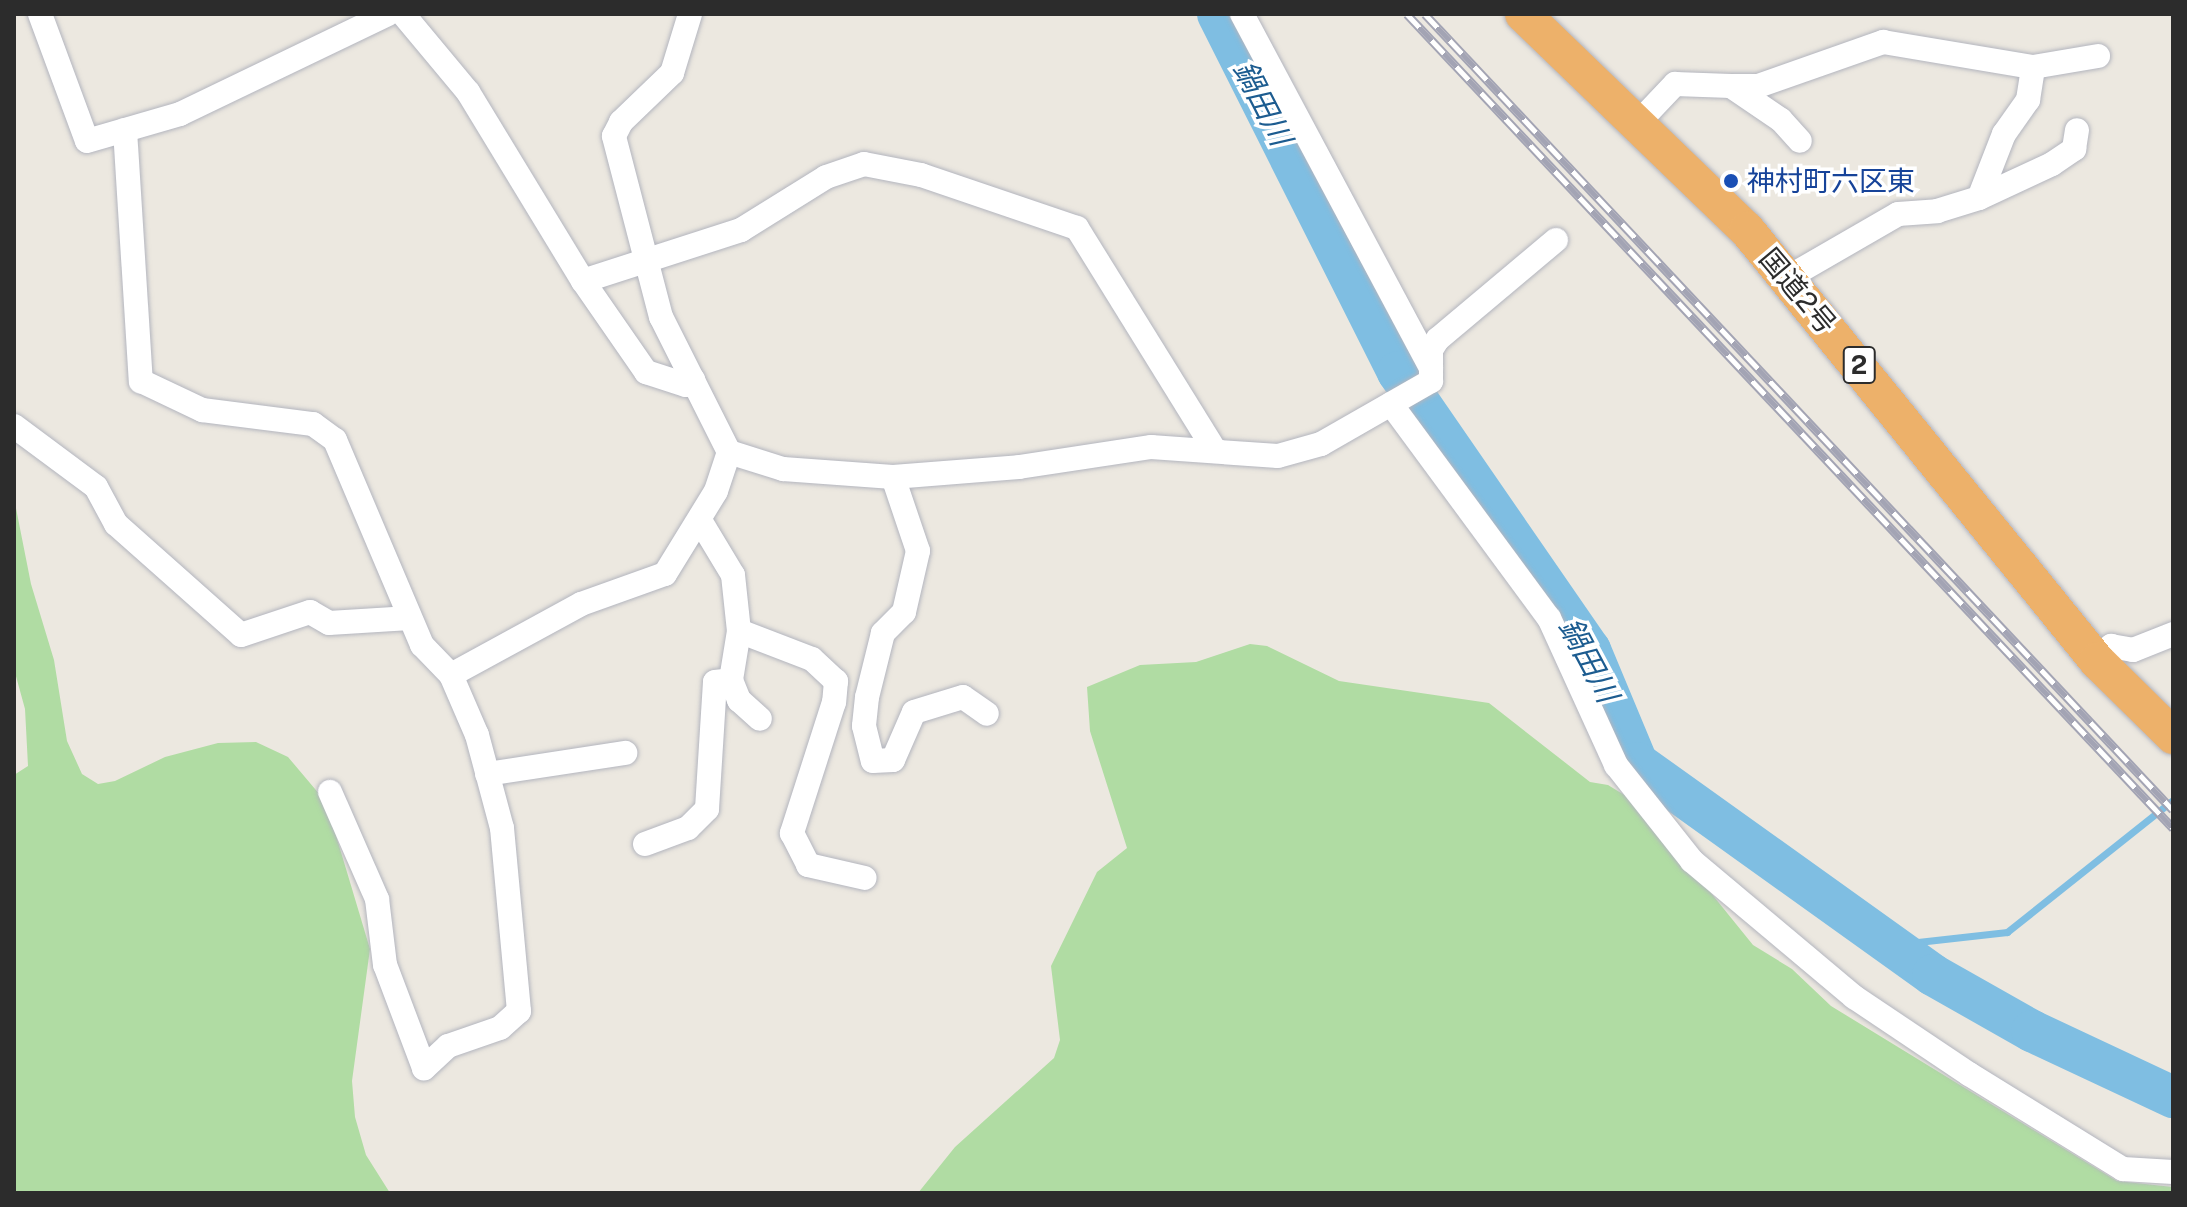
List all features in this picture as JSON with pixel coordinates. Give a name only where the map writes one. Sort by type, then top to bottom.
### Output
[{"type":"highway","name":"国道2号","points":[[1523,14],[1638,123],[1789,277],[2097,661],[2173,736]]},
{"type":"street","points":[[40,14],[87,141],[180,114],[388,14]]},
{"type":"street","points":[[403,14],[468,92],[583,281],[646,372],[686,385],[693,380]]},
{"type":"street","points":[[690,14],[672,73],[621,122],[614,136],[661,317],[729,452],[783,469],[893,477],[1019,467],[1151,447],[1278,456],[1321,444],[1394,402],[1431,374],[1438,339],[1556,240]]},
{"type":"street","points":[[1242,14],[1431,374]]},
{"type":"street","points":[[1638,123],[1675,84],[1758,86],[1883,42],[2033,67],[2098,56]]},
{"type":"street","points":[[1979,198],[2004,134],[2028,100],[2033,67]]},
{"type":"street","points":[[1731,86],[1781,120],[1800,141]]},
{"type":"street","points":[[125,130],[141,381],[202,410],[313,424],[335,440],[422,645],[451,675],[487,774],[502,828],[519,1011],[500,1028],[448,1046],[424,1068],[385,965],[377,899],[330,792]]},
{"type":"street","points":[[1789,277],[1898,214],[1937,211],[1979,198],[2074,149],[2077,130]]},
{"type":"street","points":[[583,281],[644,258],[741,230],[826,177],[864,164],[921,175],[1077,228],[1215,451]]},
{"type":"street","points":[[1394,402],[1549,618],[1616,765],[1692,861],[1830,978],[1969,1074],[2123,1169],[2173,1172]]},
{"type":"street","points":[[14,426],[96,487],[116,524],[241,635],[310,612],[329,623],[410,618]]},
{"type":"street","points":[[451,675],[581,604],[665,574],[701,522],[729,452]]},
{"type":"street","points":[[893,477],[918,551],[904,612],[883,633],[867,697],[864,726],[873,761],[893,760],[914,712],[963,697],[987,714]]},
{"type":"street","points":[[701,522],[733,575],[739,631],[731,680],[739,700],[760,719]]},
{"type":"street","points":[[739,631],[812,659],[836,681],[867,697]]},
{"type":"street","points":[[2097,661],[2111,646],[2133,650],[2173,634]]},
{"type":"street","points":[[645,844],[688,828],[707,809],[715,682],[731,680]]},
{"type":"street","points":[[836,681],[834,702],[792,833],[808,865],[865,878]]},
{"type":"street","points":[[487,774],[625,753]]},
{"type":"green space","points":[[14,498],[31,584],[54,660],[67,741],[82,774],[98,784],[115,781],[165,757],[218,743],[256,742],[288,757],[326,802],[370,949],[352,1081],[355,1117],[366,1155],[390,1193],[14,1193],[14,775],[28,766],[25,709],[14,669]]},
{"type":"green space","points":[[1250,644],[1267,646],[1339,681],[1489,703],[1590,782],[1608,785],[1639,804],[1753,945],[1792,969],[1831,1006],[2117,1181],[2173,1187],[2173,1193],[918,1193],[955,1147],[1054,1058],[1060,1040],[1051,966],[1097,872],[1127,848],[1090,731],[1087,687],[1140,665],[1196,662]]},
{"type":"waterway","name":"鍋田川","points":[[1218,14],[1398,372],[1590,650],[1637,763],[1933,975],[2032,1031],[2173,1097]]},
{"type":"waterway","points":[[1891,945],[2007,932],[2173,800]]},
{"type":"railway","points":[[1407,14],[2173,828]]},
{"type":"railway","points":[[1425,14],[2173,810]]},
{"type":"place","name":"神村町六区東","points":[[1731,181]]}]
